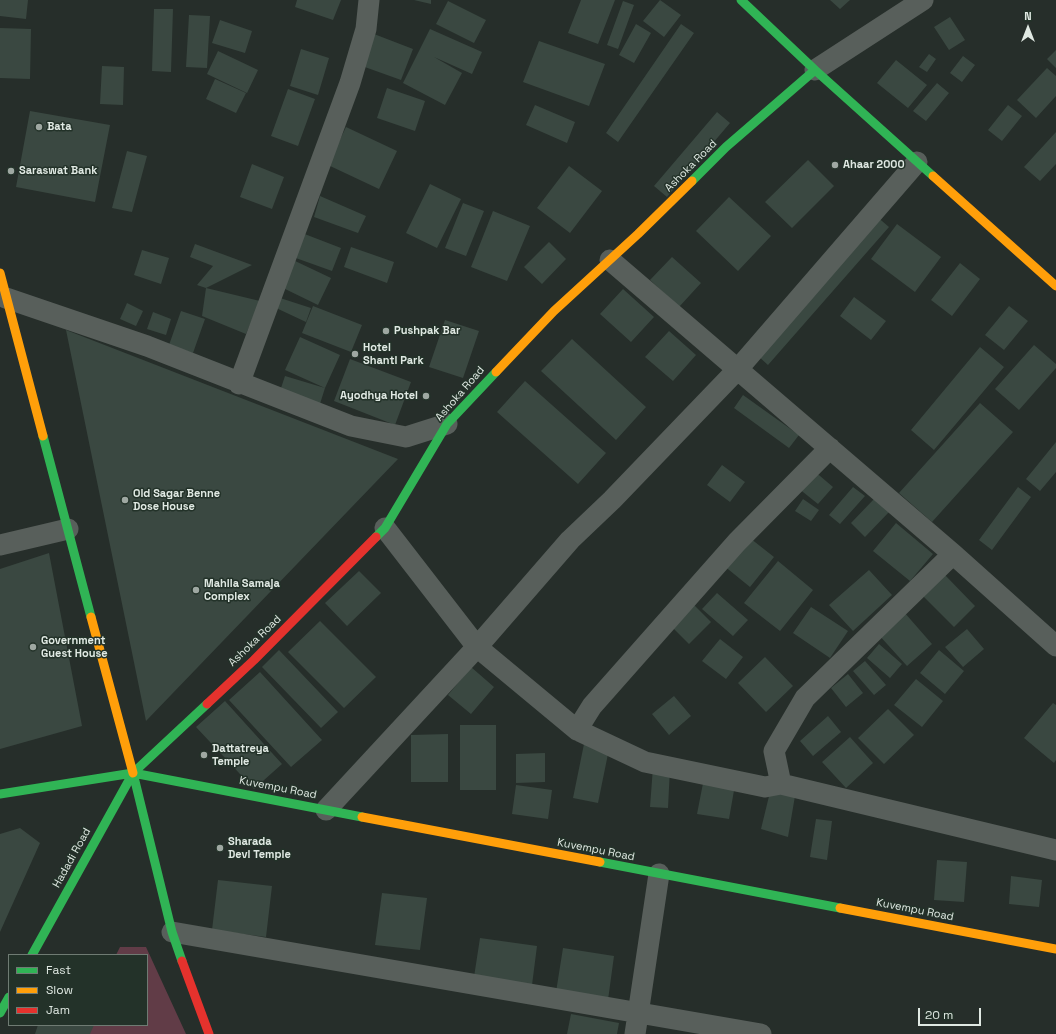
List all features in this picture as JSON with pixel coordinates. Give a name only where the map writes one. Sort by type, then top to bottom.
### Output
[{"type":"main road","points":[[741,0],[815,70],[1056,286]]},
{"type":"main road","name":"Ashoka Road","points":[[133,773],[254,660],[385,528],[447,424],[554,311],[610,260],[726,147],[815,70]]},
{"type":"main road","points":[[0,273],[133,773],[172,932],[209,1034]]},
{"type":"main road","points":[[0,794],[133,773]]},
{"type":"main road","name":"Kuvempu Road","points":[[133,773],[659,874],[1056,948]]},
{"type":"main road","name":"Hadadi Road","points":[[33,954],[133,773]]},
{"type":"main road","points":[[0,1013],[8,999]]},
{"type":"street","points":[[238,384],[350,83],[366,29],[369,0]]},
{"type":"street","points":[[815,70],[923,0]]},
{"type":"street","points":[[326,810],[477,646],[570,540],[612,500],[737,370],[917,162]]},
{"type":"street","points":[[610,260],[953,554],[1056,646]]},
{"type":"street","points":[[6,298],[147,346],[238,384],[351,426],[406,437],[447,424]]},
{"type":"street","points":[[577,730],[592,706],[737,542],[830,448]]},
{"type":"street","points":[[385,528],[477,646],[577,730],[644,762],[764,787],[781,784],[1056,850]]},
{"type":"street","points":[[0,545],[68,529]]},
{"type":"street","points":[[781,784],[774,751],[805,698],[953,554]]},
{"type":"street","points":[[635,1034],[659,874]]},
{"type":"street","points":[[172,932],[638,1011],[761,1034]]},
{"type":"shaded area","points":[[120,947],[146,947],[186,1034],[83,1034],[87,1026],[148,1026],[148,954],[116,954]]},
{"type":"building","points":[[0,0],[28,0],[26,19],[0,16]]},
{"type":"building","points":[[297,0],[341,0],[333,20],[295,7]]},
{"type":"building","points":[[414,0],[431,0],[431,4]]},
{"type":"building","points":[[581,0],[615,0],[598,44],[568,33]]},
{"type":"building","points":[[660,0],[681,15],[664,37],[643,21]]},
{"type":"building","points":[[830,0],[850,0],[840,9]]},
{"type":"building","points":[[448,1],[486,20],[474,43],[436,24]]},
{"type":"building","points":[[623,1],[634,5],[618,49],[607,45]]},
{"type":"building","points":[[154,9],[173,9],[171,72],[152,71]]},
{"type":"building","points":[[189,15],[210,16],[207,68],[186,67]]},
{"type":"building","points":[[950,17],[965,40],[949,50],[934,27]]},
{"type":"building","points":[[220,20],[252,31],[245,53],[212,43]]},
{"type":"building","points":[[636,24],[651,33],[634,63],[619,55]]},
{"type":"building","points":[[681,24],[694,33],[618,142],[606,133]]},
{"type":"building","points":[[0,28],[31,29],[30,79],[0,78]]},
{"type":"building","points":[[430,29],[482,52],[472,74],[434,57],[462,73],[445,105],[403,83]]},
{"type":"building","points":[[374,34],[413,49],[401,80],[362,66]]},
{"type":"building","points":[[539,41],[605,64],[589,106],[523,82]]},
{"type":"building","points":[[301,49],[329,58],[318,95],[290,86]]},
{"type":"building","points":[[1056,50],[1056,68],[1047,59]]},
{"type":"building","points":[[218,51],[258,70],[247,93],[207,74]]},
{"type":"building","points":[[929,54],[936,59],[927,72],[919,67]]},
{"type":"building","points":[[963,56],[975,65],[962,82],[950,73]]},
{"type":"building","points":[[896,60],[927,85],[908,108],[877,83]]},
{"type":"building","points":[[102,66],[124,67],[123,105],[100,104]]},
{"type":"building","points":[[1047,68],[1056,76],[1056,96],[1036,118],[1017,100]]},
{"type":"building","points":[[215,79],[246,93],[236,113],[206,99]]},
{"type":"building","points":[[937,83],[949,93],[926,121],[913,111]]},
{"type":"building","points":[[387,88],[425,101],[415,131],[377,118]]},
{"type":"building","points":[[288,89],[315,99],[298,146],[271,136]]},
{"type":"building","points":[[535,105],[575,122],[567,143],[526,125]]},
{"type":"building","points":[[1008,105],[1022,116],[1002,141],[988,130]]},
{"type":"building","points":[[30,111],[110,125],[95,202],[16,187]]},
{"type":"building","points":[[717,112],[730,123],[667,197],[654,186]]},
{"type":"building","points":[[346,127],[397,151],[379,189],[328,165]]},
{"type":"building","points":[[1056,132],[1056,164],[1040,181],[1024,167]]},
{"type":"building","points":[[127,151],[147,156],[132,212],[112,208]]},
{"type":"building","points":[[808,160],[834,186],[792,228],[765,202]]},
{"type":"building","points":[[252,164],[284,177],[272,209],[240,197]]},
{"type":"building","points":[[569,166],[602,191],[570,233],[537,208]]},
{"type":"building","points":[[430,184],[461,199],[437,248],[406,233]]},
{"type":"building","points":[[320,196],[366,216],[358,233],[314,217]]},
{"type":"building","points":[[729,197],[771,236],[738,271],[696,231]]},
{"type":"building","points":[[463,203],[484,211],[466,256],[445,248]]},
{"type":"building","points":[[868,209],[889,227],[768,365],[747,346]]},
{"type":"building","points":[[493,211],[530,226],[507,281],[471,267]]},
{"type":"building","points":[[897,224],[941,257],[915,292],[871,259]]},
{"type":"building","points":[[302,233],[341,248],[332,271],[293,257]]},
{"type":"building","points":[[549,242],[566,259],[542,284],[524,267]]},
{"type":"building","points":[[195,244],[252,265],[206,288],[197,285],[213,266],[190,257]]},
{"type":"building","points":[[351,247],[394,262],[387,283],[344,267]]},
{"type":"building","points":[[142,250],[169,258],[161,284],[134,275]]},
{"type":"building","points":[[672,257],[701,283],[679,307],[650,280]]},
{"type":"building","points":[[293,260],[331,278],[318,305],[281,287]]},
{"type":"building","points":[[960,263],[980,279],[952,316],[931,300]]},
{"type":"building","points":[[206,288],[260,301],[246,334],[202,316]]},
{"type":"building","points":[[623,289],[654,317],[631,342],[600,314]]},
{"type":"building","points":[[277,297],[311,308],[306,322],[274,307]]},
{"type":"building","points":[[854,297],[886,321],[871,340],[840,316]]},
{"type":"building","points":[[127,303],[143,311],[136,326],[120,319]]},
{"type":"building","points":[[313,306],[362,325],[351,352],[302,333]]},
{"type":"building","points":[[1009,306],[1028,321],[1004,350],[985,335]]},
{"type":"building","points":[[181,311],[205,319],[193,353],[169,345]]},
{"type":"building","points":[[153,312],[171,319],[166,335],[147,329]]},
{"type":"building","points":[[445,320],[479,331],[463,378],[429,367]]},
{"type":"building","name":"Mahila Samaja Complex","points":[[66,330],[398,459],[146,721]]},
{"type":"building","points":[[669,331],[696,355],[673,381],[645,357]]},
{"type":"building","points":[[300,337],[340,355],[325,388],[285,370]]},
{"type":"building","points":[[572,339],[646,407],[616,440],[541,371]]},
{"type":"building","points":[[1034,345],[1056,364],[1056,368],[1019,410],[995,389]]},
{"type":"building","points":[[980,347],[1004,367],[934,450],[911,430]]},
{"type":"building","points":[[350,359],[411,382],[395,425],[334,401]]},
{"type":"building","points":[[285,376],[325,388],[319,407],[279,394]]},
{"type":"building","points":[[525,381],[606,453],[578,484],[497,412]]},
{"type":"building","points":[[743,395],[799,435],[789,448],[734,408]]},
{"type":"building","points":[[980,403],[1013,432],[932,522],[899,493]]},
{"type":"building","points":[[1056,442],[1056,472],[1040,491],[1026,479]]},
{"type":"building","points":[[722,465],[745,482],[730,502],[707,485]]},
{"type":"building","points":[[813,470],[833,487],[818,504],[798,488]]},
{"type":"building","points":[[853,487],[865,496],[840,524],[829,515]]},
{"type":"building","points":[[1018,487],[1031,497],[992,550],[979,540]]},
{"type":"building","points":[[803,499],[819,510],[811,521],[795,511]]},
{"type":"building","points":[[874,499],[889,512],[865,537],[851,523]]},
{"type":"building","points":[[896,523],[933,554],[910,581],[873,551]]},
{"type":"building","points":[[741,531],[774,557],[750,587],[718,561]]},
{"type":"building","name":"Government Guest House","points":[[49,553],[82,726],[0,749],[0,569]]},
{"type":"building","points":[[778,561],[813,590],[780,631],[744,603]]},
{"type":"building","points":[[869,570],[892,595],[853,631],[829,605]]},
{"type":"building","points":[[359,571],[381,593],[347,626],[325,603]]},
{"type":"building","points":[[944,574],[975,606],[954,627],[922,595]]},
{"type":"building","points":[[717,593],[748,620],[733,636],[702,609]]},
{"type":"building","points":[[692,603],[711,622],[689,644],[670,625]]},
{"type":"building","points":[[811,607],[848,631],[830,658],[793,633]]},
{"type":"building","points":[[904,612],[932,644],[907,666],[878,634]]},
{"type":"building","points":[[320,621],[376,677],[344,708],[288,652]]},
{"type":"building","points":[[967,629],[984,649],[963,667],[945,647]]},
{"type":"building","points":[[720,639],[743,657],[726,679],[702,661]]},
{"type":"building","points":[[879,644],[902,664],[890,678],[867,658]]},
{"type":"building","points":[[279,650],[338,712],[321,728],[262,667]]},
{"type":"building","points":[[939,650],[964,671],[945,694],[920,673]]},
{"type":"building","points":[[765,657],[793,686],[766,712],[738,683]]},
{"type":"building","points":[[865,661],[886,685],[874,695],[853,671]]},
{"type":"building","points":[[471,667],[494,687],[471,714],[448,695]]},
{"type":"building","points":[[260,672],[322,740],[291,767],[229,700]]},
{"type":"building","points":[[848,674],[863,693],[846,707],[831,688]]},
{"type":"building","points":[[916,679],[943,701],[922,727],[894,705]]},
{"type":"building","points":[[674,696],[691,716],[669,735],[652,714]]},
{"type":"building","points":[[225,701],[282,764],[254,789],[196,727]]},
{"type":"building","points":[[1053,703],[1056,705],[1056,760],[1054,763],[1024,738]]},
{"type":"building","points":[[888,709],[914,735],[884,764],[858,738]]},
{"type":"building","points":[[828,716],[841,732],[813,756],[800,741]]},
{"type":"building","points":[[460,725],[496,725],[496,790],[460,790]]},
{"type":"building","points":[[448,734],[448,782],[411,782],[411,735]]},
{"type":"building","points":[[850,737],[873,763],[846,788],[822,762]]},
{"type":"building","points":[[584,744],[609,749],[598,803],[573,798]]},
{"type":"building","points":[[545,753],[545,782],[516,783],[516,754]]},
{"type":"building","points":[[653,767],[670,768],[668,808],[650,807]]},
{"type":"building","points":[[705,773],[736,779],[729,819],[697,814]]},
{"type":"building","points":[[516,785],[552,790],[548,819],[512,814]]},
{"type":"building","points":[[770,792],[795,796],[788,837],[761,829]]},
{"type":"building","points":[[816,819],[832,821],[827,860],[810,857]]},
{"type":"building","points":[[20,828],[40,843],[0,932],[0,834]]},
{"type":"building","points":[[937,860],[967,862],[964,902],[934,900]]},
{"type":"building","points":[[1011,876],[1042,880],[1039,907],[1009,904]]},
{"type":"building","points":[[218,880],[272,886],[266,937],[212,930]]},
{"type":"building","points":[[382,893],[427,898],[420,950],[375,945]]},
{"type":"building","points":[[480,938],[537,946],[532,985],[474,977]]},
{"type":"building","points":[[563,948],[614,956],[608,1000],[556,992]]},
{"type":"building","points":[[571,1014],[619,1023],[617,1034],[567,1034]]},
{"type":"building","points":[[38,1026],[94,1026],[90,1034],[35,1034]]},
{"type":"traffic: fast","points":[[741,0],[815,70],[933,176]]},
{"type":"traffic: fast","points":[[692,181],[726,147],[815,70]]},
{"type":"traffic: fast","points":[[376,537],[385,528],[447,424],[496,372]]},
{"type":"traffic: fast","points":[[43,436],[91,617]]},
{"type":"traffic: fast","points":[[33,954],[133,773],[207,704]]},
{"type":"traffic: fast","points":[[133,773],[172,932],[182,961]]},
{"type":"traffic: fast","points":[[0,794],[133,773],[362,817]]},
{"type":"traffic: fast","points":[[600,862],[840,908]]},
{"type":"traffic: fast","points":[[0,1013],[8,999]]},
{"type":"traffic: slow","points":[[933,176],[1056,286]]},
{"type":"traffic: slow","points":[[496,372],[554,311],[638,234],[692,181]]},
{"type":"traffic: slow","points":[[0,273],[43,436]]},
{"type":"traffic: slow","points":[[91,617],[133,773]]},
{"type":"traffic: slow","points":[[362,817],[600,862]]},
{"type":"traffic: slow","points":[[840,908],[1056,949]]},
{"type":"traffic: jam","points":[[207,704],[254,660],[376,537]]},
{"type":"traffic: jam","points":[[182,961],[209,1034]]},
{"type":"place","name":"Bata","points":[[39,127]]},
{"type":"place","name":"Ahaar 2000","points":[[835,165]]},
{"type":"place","name":"Saraswat Bank","points":[[11,171]]},
{"type":"place","name":"Pushpak Bar","points":[[386,331]]},
{"type":"place","name":"Hotel Shanti Park","points":[[355,354]]},
{"type":"place","name":"Ayodhya Hotel","points":[[426,396]]},
{"type":"place","name":"Old Sagar Benne Dose House","points":[[125,500]]},
{"type":"place","name":"Mahila Samaja Complex","points":[[196,590]]},
{"type":"place","name":"Government Guest House","points":[[33,647]]},
{"type":"place","name":"Dattatreya Temple","points":[[204,755]]},
{"type":"place","name":"Sharada Devi Temple","points":[[220,848]]}]
